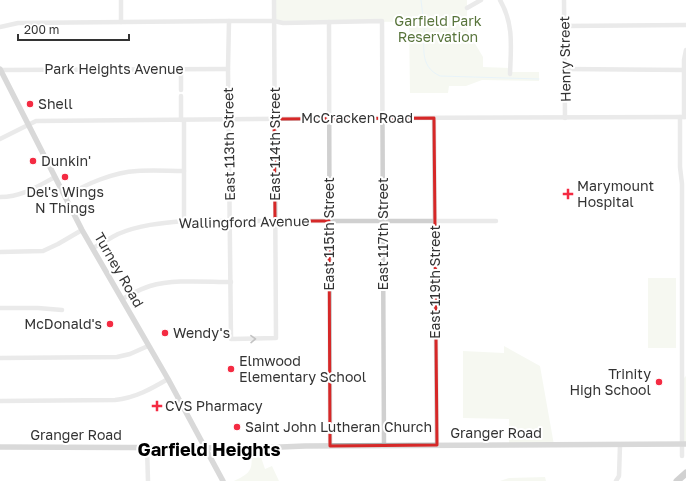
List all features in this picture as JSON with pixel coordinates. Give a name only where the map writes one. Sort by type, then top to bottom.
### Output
[{"type":"highway","points":[[677,481],[686,473]]},
{"type":"main road","name":"Turney Road","points":[[0,69],[3,81],[28,124],[82,230],[168,379],[222,481]]},
{"type":"main road","name":"Granger Road","points":[[0,447],[684,444]]},
{"type":"street","points":[[121,0],[121,22]]},
{"type":"street","name":"East 114th Street","points":[[231,339],[276,338],[274,0]]},
{"type":"street","points":[[467,8],[481,0]]},
{"type":"street","points":[[500,0],[509,20],[511,35],[510,74]]},
{"type":"street","name":"Henry Street","points":[[564,0],[566,118]]},
{"type":"street","points":[[0,28],[18,23],[229,21],[274,21],[283,23],[329,22]]},
{"type":"street","name":"East 113th Street","points":[[229,21],[228,69],[231,339]]},
{"type":"street","name":"East 117th Street","points":[[329,22],[382,21],[384,446]]},
{"type":"street","name":"East 115th Street","points":[[329,22],[328,119],[330,446]]},
{"type":"street","points":[[564,26],[686,25]]},
{"type":"street","points":[[682,456],[684,444],[682,184],[680,167],[686,50]]},
{"type":"street","name":"Park Heights Avenue","points":[[0,69],[228,69]]},
{"type":"street","points":[[181,69],[181,90]]},
{"type":"street","points":[[565,69],[685,70]]},
{"type":"street","points":[[181,96],[184,170],[184,221]]},
{"type":"street","name":"McCracken Road","points":[[0,139],[36,121],[683,117]]},
{"type":"street","name":"East 119th Street","points":[[434,118],[437,445]]},
{"type":"street","points":[[66,197],[94,182],[113,175],[136,170],[184,170]]},
{"type":"street","points":[[0,198],[17,196],[56,177]]},
{"type":"street","name":"Wallingford Avenue","points":[[93,248],[118,234],[139,227],[158,223],[184,221],[496,222]]},
{"type":"street","points":[[0,252],[43,250],[58,244],[82,230]]},
{"type":"street","points":[[122,299],[137,291],[159,284],[172,282],[231,282]]},
{"type":"street","points":[[0,308],[38,308],[62,310]]},
{"type":"street","points":[[0,358],[117,357],[130,354],[148,346]]},
{"type":"street","points":[[0,401],[127,399],[143,393],[168,379]]},
{"type":"street","points":[[618,479],[620,445]]},
{"type":"street","points":[[147,447],[148,481]]},
{"type":"highlighted area","points":[[434,118],[437,445],[330,446],[329,221],[275,221],[274,119]]},
{"type":"green space","name":"Garfield Park Reservation","points":[[274,0],[467,0],[467,30],[483,57],[483,67],[510,68],[510,72],[539,72],[539,81],[482,80],[466,86],[449,86],[448,93],[410,93],[409,22],[274,21]]},
{"type":"green space","points":[[648,278],[676,278],[676,348],[648,348]]},
{"type":"green space","points":[[504,346],[540,366],[554,445],[509,445],[509,419],[463,418],[463,351],[504,353]]},
{"type":"green space","points":[[686,376],[686,444],[682,444],[682,380]]},
{"type":"green space","points":[[251,451],[259,451],[265,469],[272,466],[279,481],[234,481],[244,476],[250,470],[252,463]]},
{"type":"green space","points":[[545,477],[546,481],[500,481],[509,478]]},
{"type":"waterway","points":[[421,0],[424,25],[424,54],[428,67],[433,72],[440,76],[539,79]]},
{"type":"place","name":"Shell","points":[[30,104]]},
{"type":"place","name":"Dunkin'","points":[[33,161]]},
{"type":"place","name":"Del's Wings N Things","points":[[65,177]]},
{"type":"place","name":"Marymount Hospital","points":[[568,194]]},
{"type":"place","name":"McDonald's","points":[[110,324]]},
{"type":"place","name":"Wendy's","points":[[165,333]]},
{"type":"place","name":"Elmwood Elementary School","points":[[231,369]]},
{"type":"place","name":"Trinity High School","points":[[659,382]]},
{"type":"place","name":"CVS Pharmacy","points":[[157,406]]},
{"type":"place","name":"Saint John Lutheran Church","points":[[237,427]]},
{"type":"district","name":"Garfield Heights","points":[[209,450]]}]
